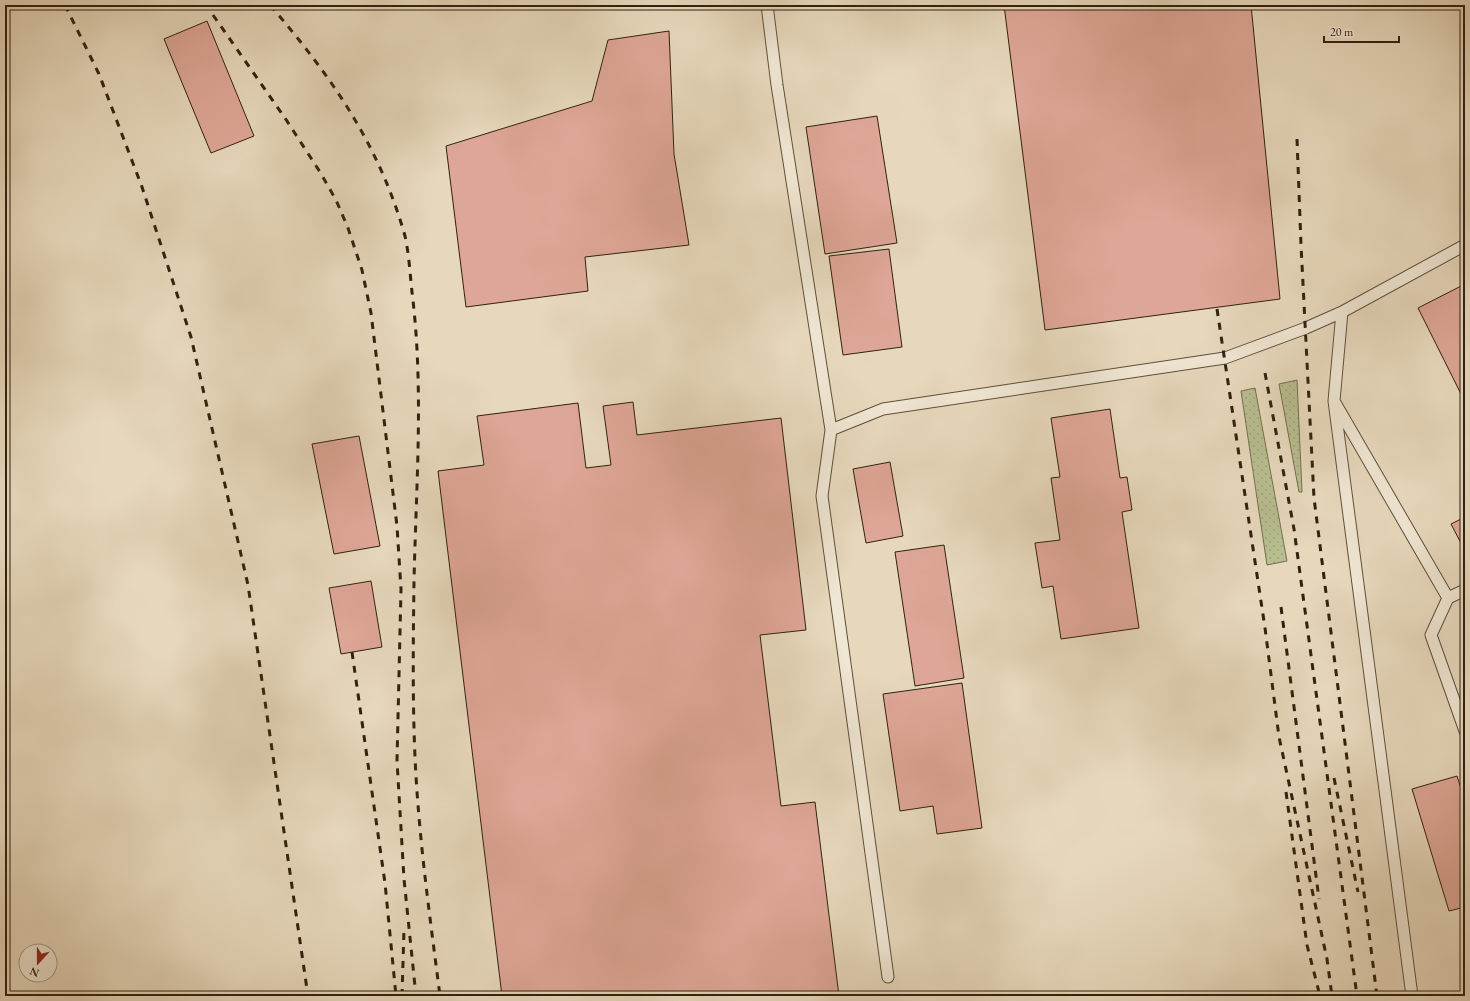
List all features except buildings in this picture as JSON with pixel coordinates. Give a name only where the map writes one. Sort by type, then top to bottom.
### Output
[{"type":"lane","points":[[767,5],[777,85],[831,430],[822,496],[888,978]]},
{"type":"lane","points":[[831,430],[883,409],[1225,358],[1306,328],[1342,312],[1465,246]]},
{"type":"lane","points":[[1342,312],[1334,401],[1412,996]]},
{"type":"lane","points":[[1334,401],[1448,598]]},
{"type":"lane","points":[[1465,590],[1448,598],[1430,635],[1465,731]]},
{"type":"green space","points":[[1297,380],[1302,492],[1299,492],[1279,384]]},
{"type":"green space","points":[[1255,388],[1287,561],[1267,565],[1241,391]]},
{"type":"railway","points":[[65,5],[99,74],[142,187],[191,337],[248,585],[308,996]]},
{"type":"railway","points":[[270,5],[313,58],[351,113],[382,171],[405,236],[416,328],[418,364],[413,694],[415,750],[422,853],[440,996]]},
{"type":"railway","points":[[213,15],[285,118],[320,172],[336,200],[348,228],[362,270],[371,313],[397,526],[401,589],[397,761],[404,879],[416,996]]},
{"type":"railway","points":[[1297,139],[1314,498],[1377,996]]},
{"type":"railway","points":[[1217,309],[1265,628],[1279,737],[1327,959],[1332,996]]},
{"type":"railway","points":[[1265,373],[1294,529],[1357,996]]},
{"type":"railway","points":[[1281,607],[1319,899]]},
{"type":"railway","points":[[352,652],[385,883],[396,996]]},
{"type":"railway","points":[[1334,778],[1358,892]]},
{"type":"railway","points":[[1286,792],[1307,945],[1320,996]]},
{"type":"railway","points":[[402,996],[404,929]]}]
